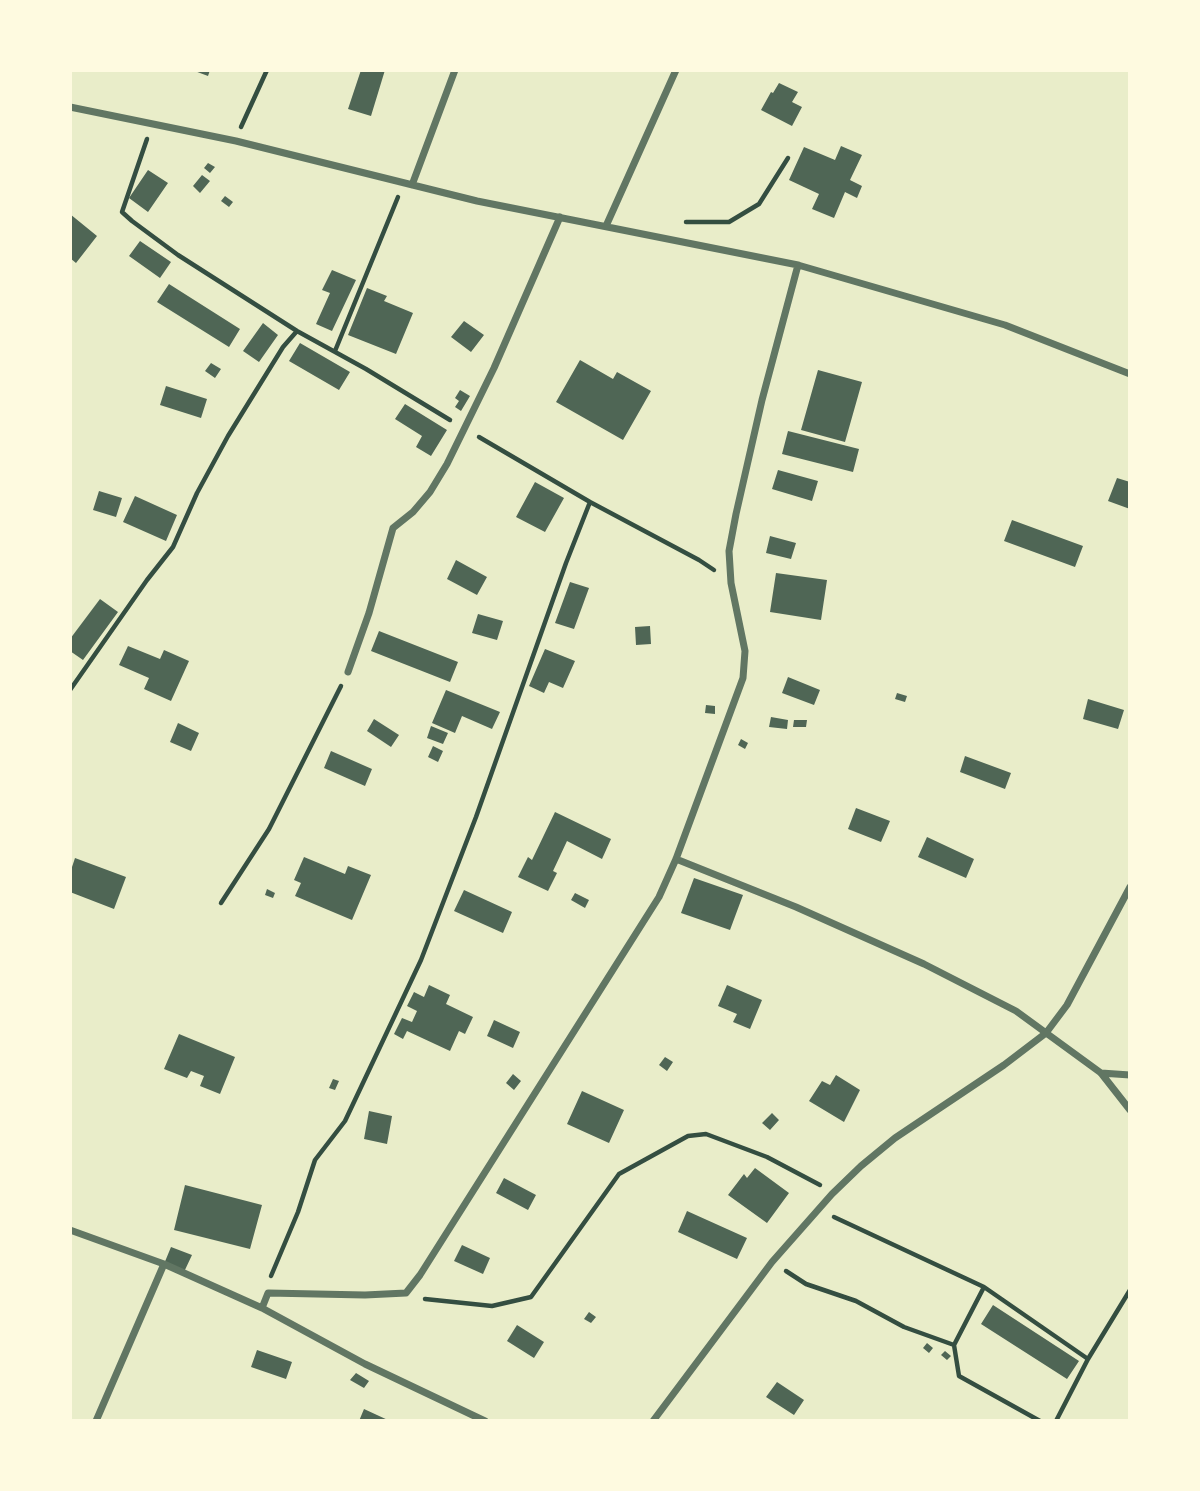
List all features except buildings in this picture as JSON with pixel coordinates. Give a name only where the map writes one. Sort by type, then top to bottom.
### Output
[{"type":"street","points":[[408,184],[456,70]]},
{"type":"street","points":[[606,226],[676,70]]},
{"type":"street","points":[[70,107],[236,141],[477,201],[798,265],[1005,325],[1130,374]]},
{"type":"street","points":[[348,673],[369,613],[393,528],[413,512],[430,492],[465,429],[560,217]]},
{"type":"street","points":[[262,1308],[268,1293],[365,1296],[406,1293],[627,951],[659,897],[676,859],[743,678],[746,651],[731,583],[729,551],[762,400],[798,265]]},
{"type":"street","points":[[676,859],[796,907],[925,964],[1016,1011],[1101,1073],[1130,1110]]},
{"type":"street","points":[[653,1421],[772,1262],[832,1194],[895,1138],[1004,1065],[1046,1033],[1066,1005],[1130,887]]},
{"type":"street","points":[[1101,1073],[1130,1075]]},
{"type":"street","points":[[70,1230],[164,1264],[262,1308],[365,1364],[485,1421]]},
{"type":"street","points":[[96,1421],[164,1264]]},
{"type":"path","points":[[236,141],[244,116],[267,70]]},
{"type":"path","points":[[149,124],[147,138],[122,212],[177,256],[297,331],[590,502],[699,560],[731,583]]},
{"type":"path","points":[[681,223],[729,222],[759,204],[788,158]]},
{"type":"path","points":[[335,351],[408,184]]},
{"type":"path","points":[[70,690],[173,547],[197,493],[228,436],[283,347],[297,331]]},
{"type":"path","points":[[268,1293],[272,1271],[298,1212],[315,1160],[345,1121],[421,960],[590,502]]},
{"type":"path","points":[[221,903],[269,829],[348,673]]},
{"type":"path","points":[[406,1293],[422,1298],[492,1306],[531,1297],[619,1174],[688,1136],[706,1135],[766,1157],[816,1182],[832,1194]]},
{"type":"path","points":[[818,1209],[984,1287],[1088,1359]]},
{"type":"path","points":[[772,1262],[806,1284],[856,1301],[904,1328],[954,1345]]},
{"type":"path","points":[[984,1287],[954,1345],[959,1377],[1040,1421]]},
{"type":"path","points":[[1056,1421],[1088,1359],[1130,1290]]}]
